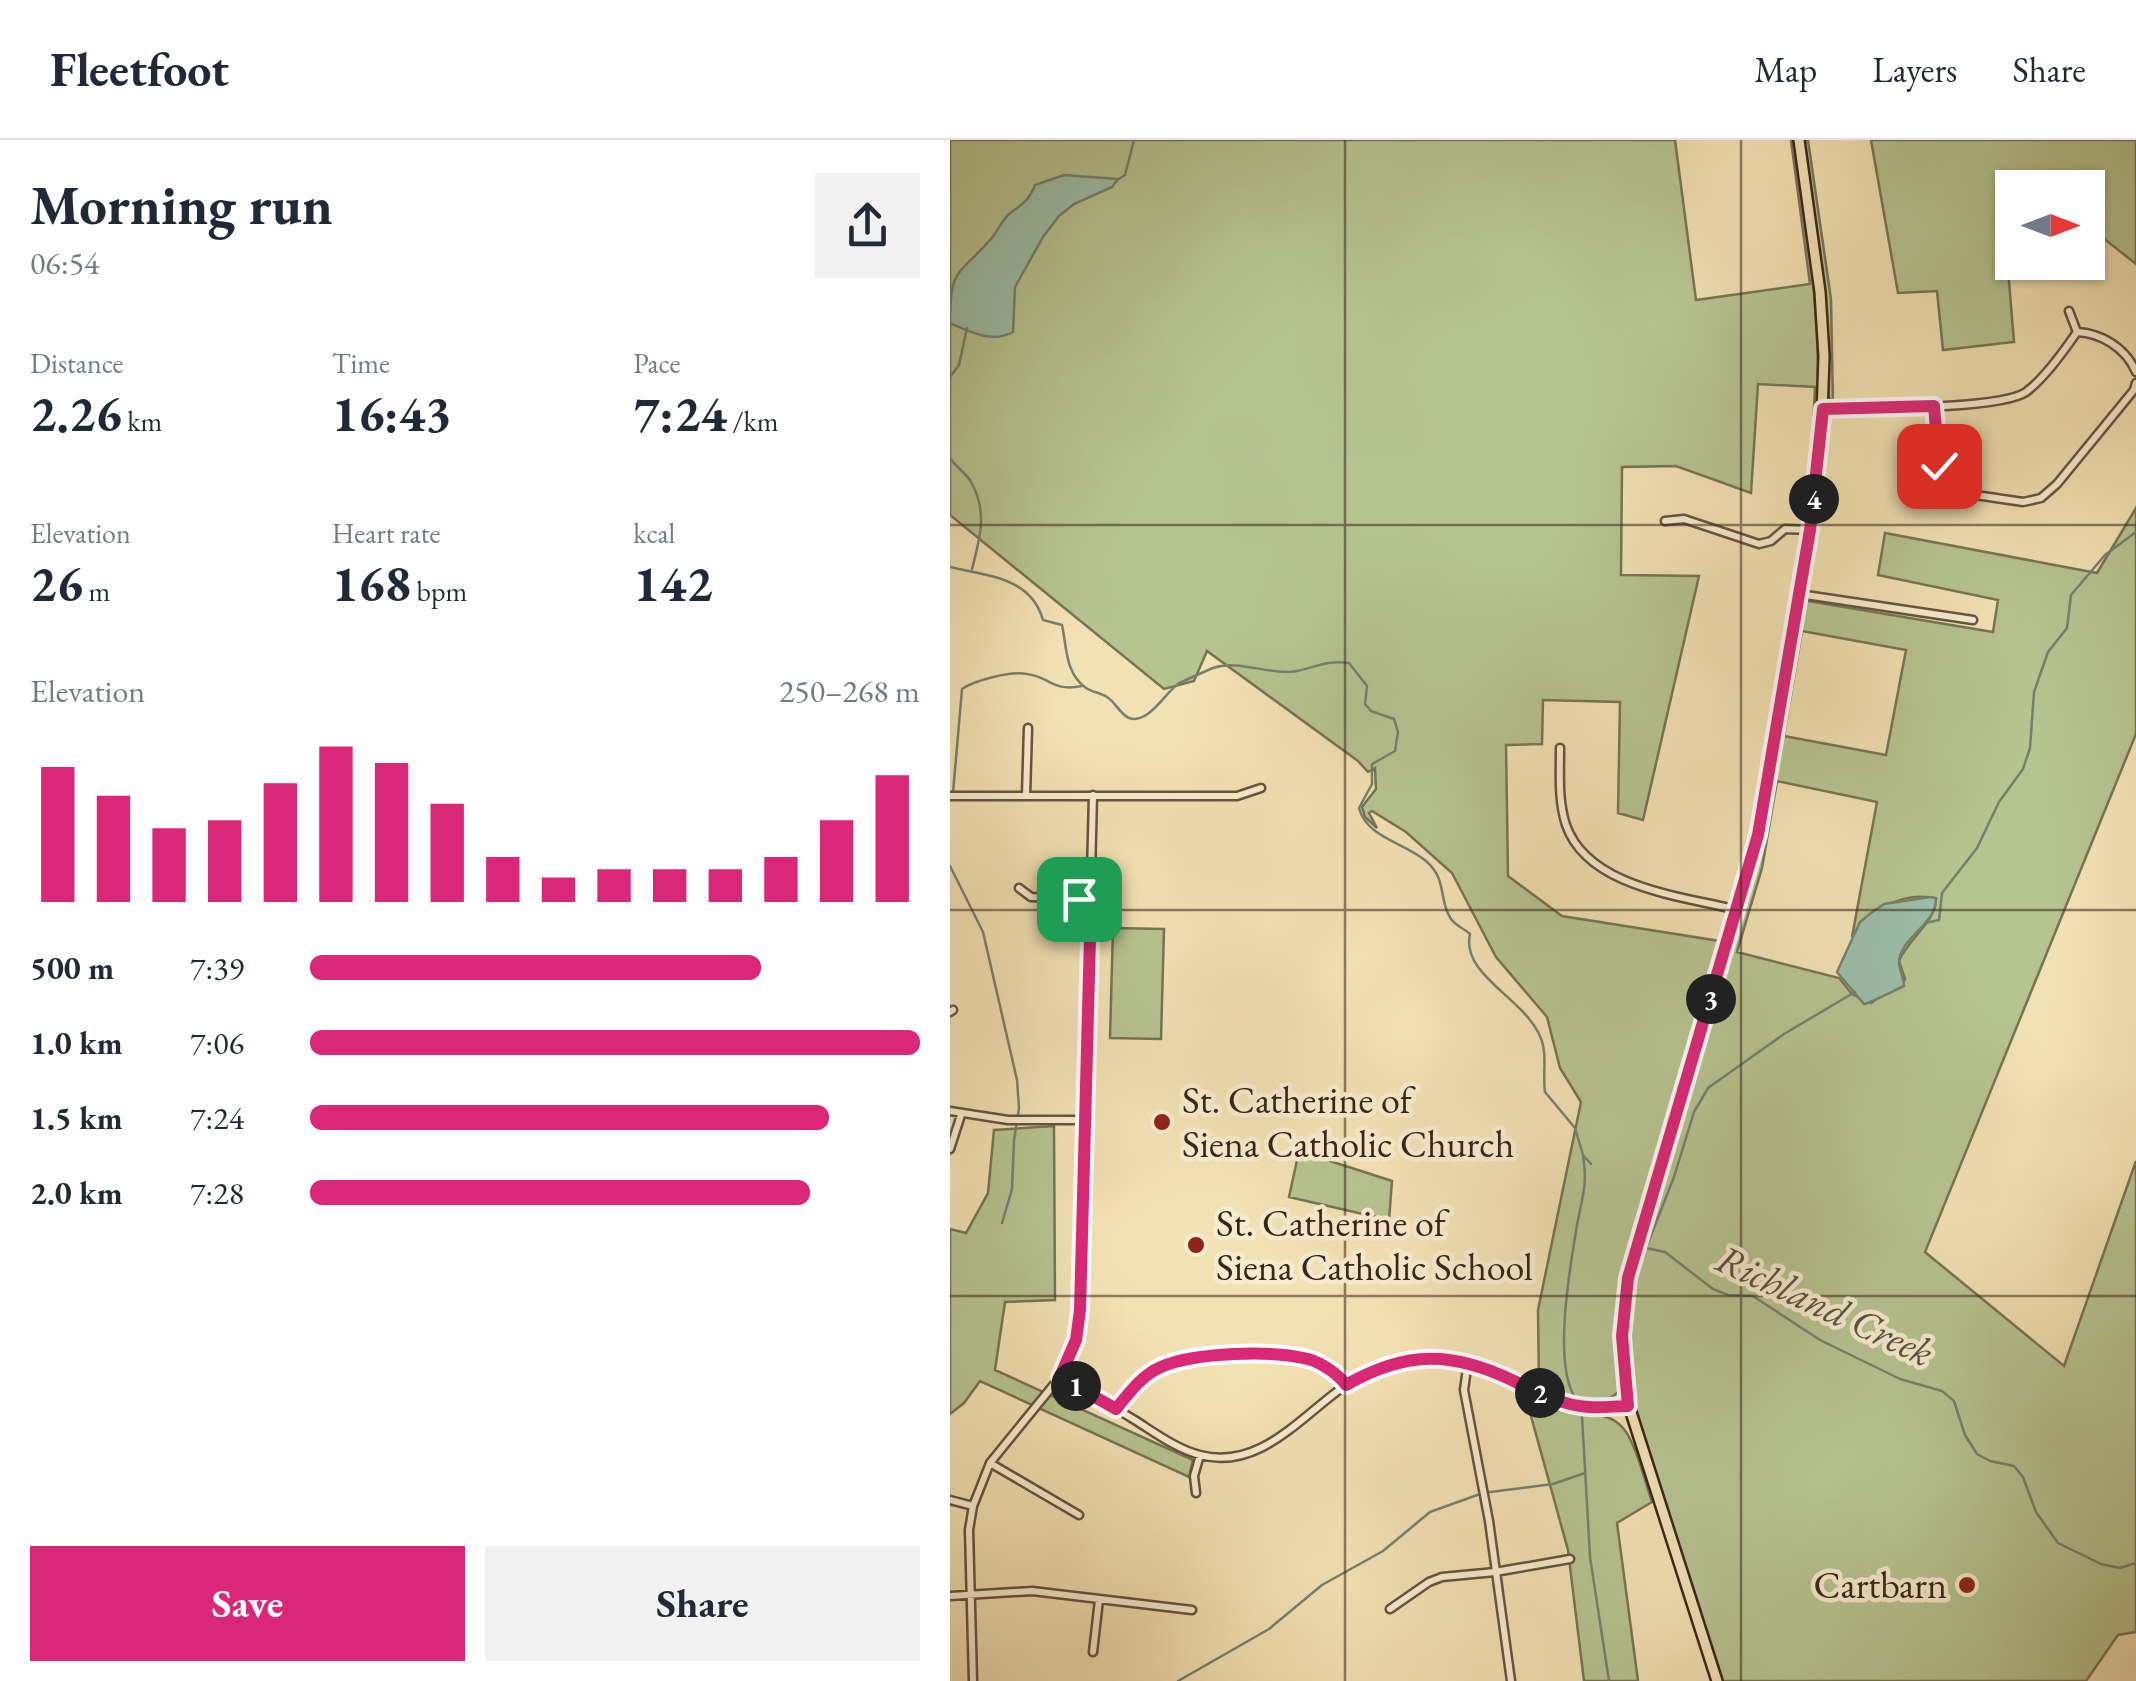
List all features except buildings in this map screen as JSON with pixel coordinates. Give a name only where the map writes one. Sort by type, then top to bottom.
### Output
[{"type":"main road","points":[[1717,1681],[1628,1406],[1622,1336],[1628,1278],[1758,835],[1810,530],[1823,409],[1820,292],[1799,140]]},
{"type":"street","points":[[2069,311],[2077,332]]},
{"type":"street","points":[[1823,409],[1934,406],[2007,399],[2025,392],[2077,332]]},
{"type":"street","points":[[2077,332],[2102,336],[2127,357],[2136,372]]},
{"type":"street","points":[[1934,406],[1939,466],[1945,483],[1962,493],[2023,502],[2041,498],[2057,484],[2136,383]]},
{"type":"street","points":[[1665,521],[1684,519],[1760,544],[1771,542],[1784,529],[1810,530]]},
{"type":"street","points":[[1798,594],[1973,620]]},
{"type":"street","points":[[1026,796],[1028,728]]},
{"type":"street","points":[[1560,748],[1562,810],[1576,844],[1590,860],[1618,878],[1738,910]]},
{"type":"street","points":[[950,796],[1237,796],[1261,788]]},
{"type":"street","points":[[973,1681],[969,1530],[973,1506],[990,1463],[1060,1377],[1076,1340],[1080,1310],[1093,795]]},
{"type":"street","points":[[1019,888],[1031,898],[1091,900]]},
{"type":"street","points":[[950,1111],[1008,1120],[1084,1120]]},
{"type":"street","points":[[950,1149],[961,1115]]},
{"type":"street","points":[[1116,1409],[1146,1376],[1161,1367],[1195,1358],[1302,1358],[1328,1369],[1346,1385]]},
{"type":"street","points":[[1060,1377],[1173,1444],[1220,1458],[1247,1454],[1276,1442],[1346,1385],[1386,1364],[1398,1362],[1442,1358],[1468,1362],[1563,1402],[1588,1408],[1628,1406]]},
{"type":"street","points":[[1468,1362],[1464,1390],[1512,1681]]},
{"type":"street","points":[[1196,1493],[1194,1476],[1200,1455]]},
{"type":"street","points":[[990,1463],[1079,1515]]},
{"type":"street","points":[[950,1500],[973,1506]]},
{"type":"street","points":[[1390,1609],[1428,1582],[1442,1577],[1570,1559]]},
{"type":"street","points":[[950,1596],[1032,1591],[1192,1610]]},
{"type":"street","points":[[1093,1652],[1099,1600]]},
{"type":"shaded area","points":[[950,140],[1675,140],[1696,300],[1810,284],[1791,140],[1795,140],[1818,354],[1815,462],[1805,519],[1801,518],[1812,450],[1815,387],[1758,384],[1751,493],[1676,466],[1622,467],[1621,575],[1699,576],[1643,820],[1618,813],[1620,702],[1543,700],[1542,744],[1506,745],[1508,876],[1562,916],[1720,941],[1728,914],[1729,926],[1628,1264],[1619,1331],[1620,1390],[1612,1397],[1581,1400],[1539,1385],[1538,1310],[1581,1102],[1560,1068],[1547,1017],[1496,957],[1452,873],[1406,832],[1372,811],[1369,813],[1377,828],[1365,817],[1362,807],[1376,789],[1375,768],[1368,772],[1207,651],[1194,681],[1164,689],[950,515]]},
{"type":"shaded area","points":[[1803,140],[1808,140],[1831,299],[1833,404],[1828,395],[1822,278]]},
{"type":"shaded area","points":[[1871,140],[2136,140],[2136,264],[2105,239],[2105,170],[1995,170],[1995,280],[2009,280],[2014,342],[1943,350],[1937,291],[1898,293]]},
{"type":"shaded area","points":[[1064,175],[1118,179],[1112,187],[1074,204],[1043,237],[1015,287],[1013,332],[991,337],[950,323],[954,282],[963,268],[1006,217],[1028,199],[1035,185]]},
{"type":"shaded area","points":[[2136,508],[2136,734],[1925,1252],[2064,1366],[2136,1161],[2136,1632],[2118,1635],[2086,1681],[1721,1681],[1645,1447],[1631,1392],[1626,1334],[1631,1284],[1754,868],[1802,603],[1993,632],[1998,600],[1878,575],[1885,533],[2097,573]],"holes":[[[1802,631],[1906,650],[1886,755],[1784,736]],[[1777,781],[1877,802],[1852,937],[1867,918],[1888,904],[1912,897],[1936,899],[1931,916],[1899,961],[1905,979],[1900,988],[1885,992],[1871,1003],[1852,994],[1839,978],[1737,952],[1762,868]]]},
{"type":"shaded area","points":[[1936,898],[1931,916],[1901,953],[1899,965],[1904,986],[1864,1004],[1837,972],[1860,922],[1884,904]]},
{"type":"shaded area","points":[[1113,928],[1164,929],[1161,1039],[1110,1038]]},
{"type":"shaded area","points":[[1054,1126],[1055,1300],[1005,1302],[995,1370],[1193,1460],[1189,1477],[980,1381],[950,1414],[950,1229],[966,1233],[988,1193],[994,1130]]},
{"type":"shaded area","points":[[1299,1151],[1392,1181],[1389,1220],[1289,1197]]},
{"type":"shaded area","points":[[1526,1398],[1556,1410],[1609,1418],[1623,1428],[1636,1453],[1652,1502],[1617,1523],[1638,1681],[1584,1681],[1568,1550]]},
{"type":"waterway","points":[[1117,180],[1125,175],[1134,140]]},
{"type":"waterway","points":[[950,377],[959,365],[967,328]]},
{"type":"waterway","points":[[950,458],[971,482],[979,504],[980,536],[972,569]]},
{"type":"waterway","points":[[1925,923],[1939,920],[1942,893],[1977,848],[1999,802],[2023,769],[2030,748],[2034,692],[2048,652],[2067,628],[2071,595],[2105,555],[2136,532]]},
{"type":"waterway","name":"Richland Creek","points":[[950,567],[993,576],[1029,595],[1043,620],[1062,625],[1068,660],[1079,682],[1107,697],[1129,718],[1143,717],[1178,684],[1213,668],[1233,665],[1287,672],[1328,663],[1349,663],[1367,686],[1365,704],[1371,711],[1394,719],[1398,732],[1395,751],[1372,764],[1372,784],[1359,808],[1363,818],[1378,833],[1417,854],[1433,868],[1451,919],[1470,934],[1474,961],[1538,1032],[1544,1054],[1545,1092],[1575,1128],[1583,1155],[1591,1164]]},
{"type":"waterway","points":[[953,793],[962,689],[993,677],[1020,673],[1057,686],[1082,686]]},
{"type":"waterway","points":[[950,866],[983,932],[1017,1080],[1019,1108],[1012,1189],[1002,1223]]},
{"type":"waterway","name":"Richland Creek","points":[[1855,992],[1784,1034],[1708,1088],[1694,1112],[1646,1248],[1665,1252],[1713,1289],[1728,1295],[1753,1296],[1820,1340],[1900,1379],[1942,1391],[1954,1401],[1965,1435],[1977,1454],[2014,1466],[2023,1477],[2036,1512],[2058,1543],[2101,1564],[2120,1568],[2136,1563]]},
{"type":"waterway","points":[[1573,1394],[1565,1358],[1565,1311],[1585,1183],[1583,1156]]},
{"type":"waterway","points":[[1582,1416],[1590,1557],[1609,1681]]},
{"type":"waterway","points":[[1490,1492],[1553,1484],[1585,1473]]},
{"type":"waterway","points":[[1178,1681],[1269,1629],[1322,1585],[1383,1551],[1430,1512],[1480,1494]]},
{"type":"place","name":"St. Catherine of Siena Catholic Church","points":[[1162,1122]]},
{"type":"place","name":"St. Catherine of Siena Catholic School","points":[[1196,1245]]},
{"type":"place","name":"Cartbarn","points":[[1967,1585]]},
{"type":"route","points":[[1079,899],[1091,900],[1080,1310],[1076,1340],[1060,1377],[1116,1409],[1146,1376],[1161,1367],[1195,1358],[1292,1356],[1313,1360],[1342,1378],[1346,1385],[1386,1364],[1442,1358],[1491,1370],[1563,1402],[1588,1408],[1628,1406],[1622,1362],[1628,1278],[1758,835],[1810,530],[1823,409],[1934,406],[1939,466]]}]
